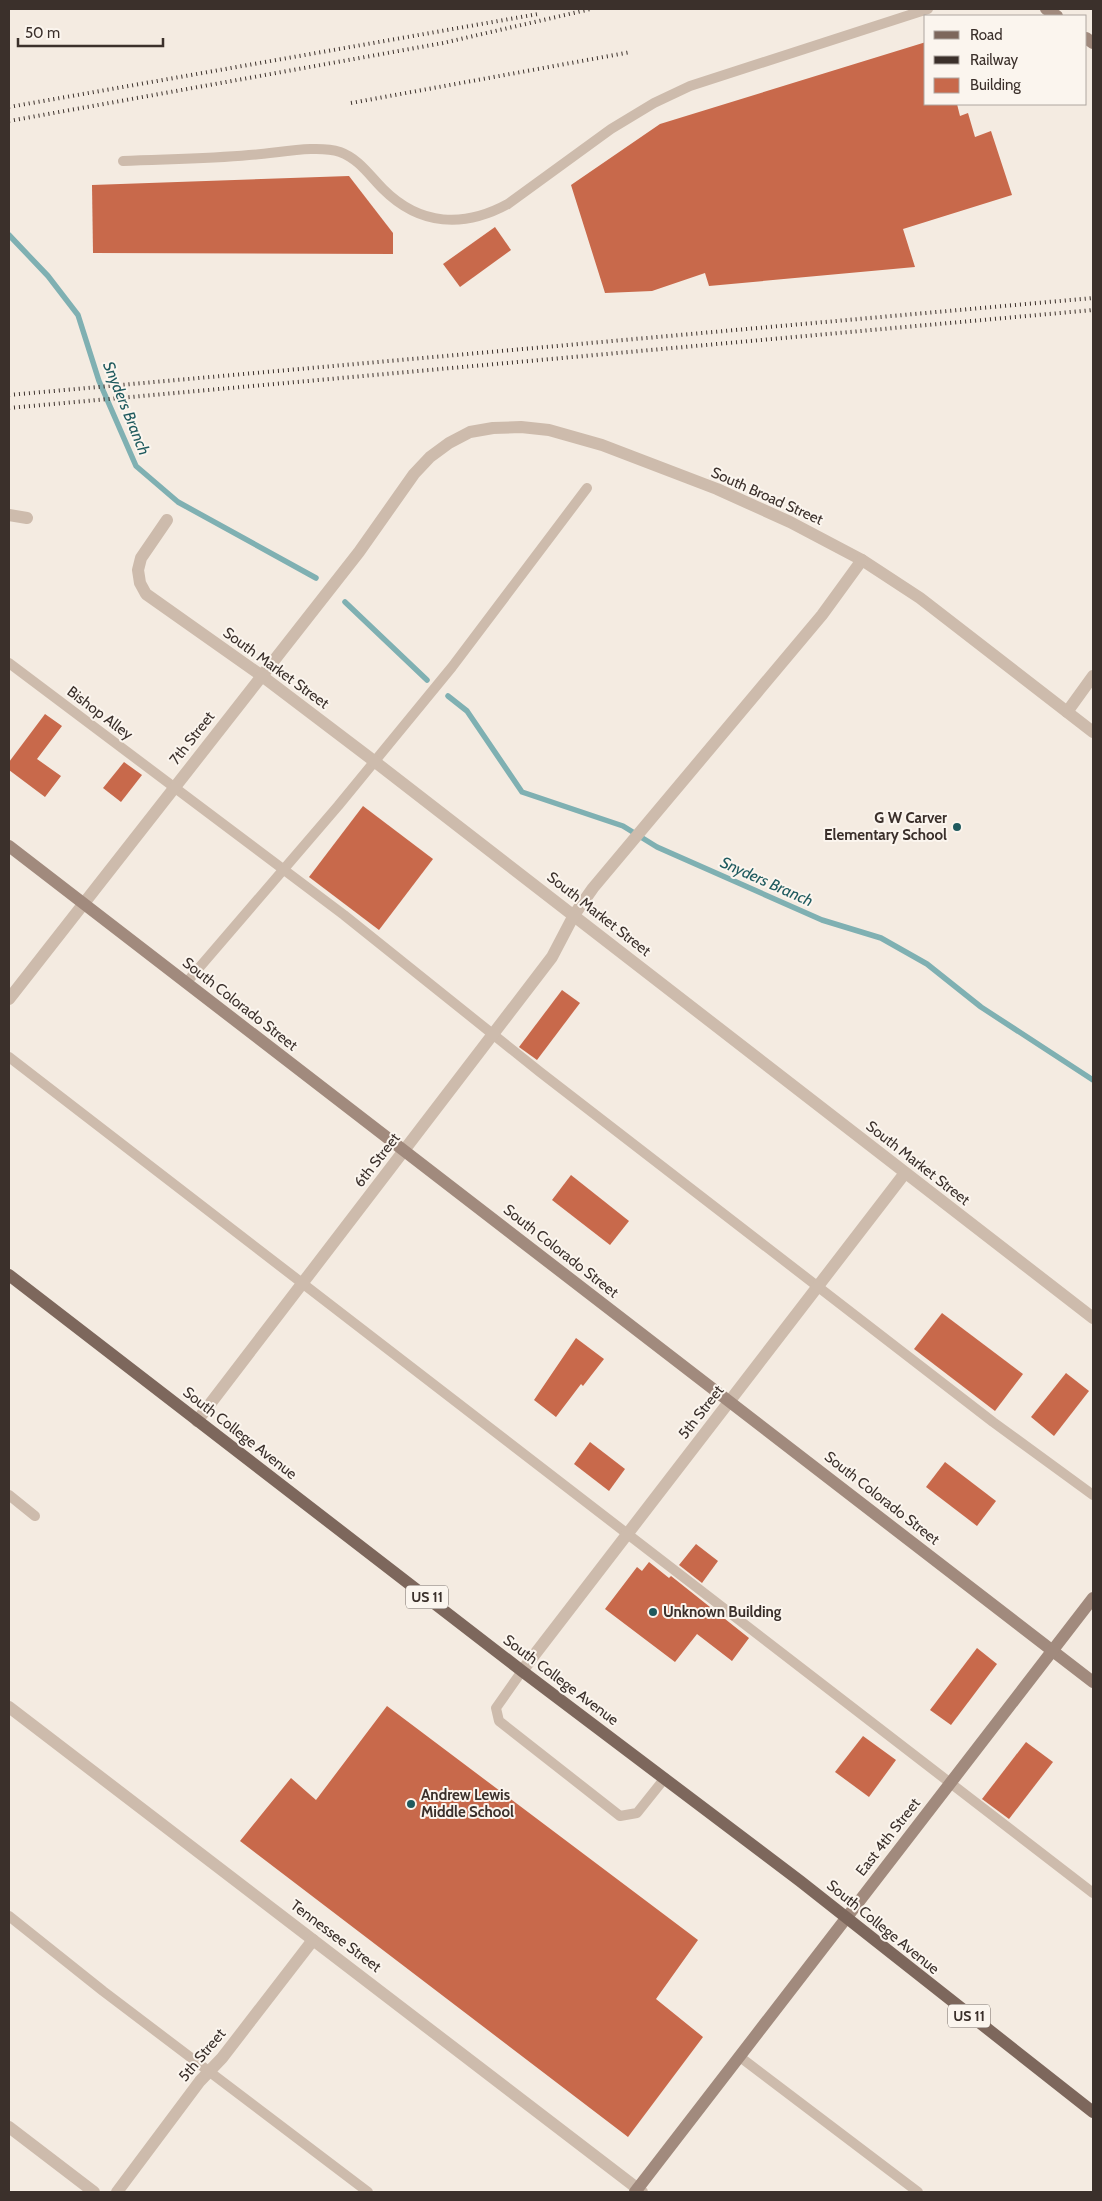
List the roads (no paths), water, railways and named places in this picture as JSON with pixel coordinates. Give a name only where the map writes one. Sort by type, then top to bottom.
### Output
[{"type":"main road","name":"South College Avenue","points":[[9,1275],[522,1671],[665,1778],[1093,2112]]},
{"type":"street","name":"South Broad Street","points":[[399,495],[430,457],[449,442],[470,432],[492,428],[521,427],[549,430],[602,444],[716,489],[790,522],[862,560],[920,598],[1093,732]]},
{"type":"street","name":"7th Street","points":[[9,999],[82,903],[359,552],[399,495]]},
{"type":"street","points":[[9,515],[26,518]]},
{"type":"street","name":"South Market Street","points":[[168,520],[140,558],[138,570],[140,583],[146,594],[262,676],[374,761],[1093,1318]]},
{"type":"street","name":"6th Street","points":[[197,1420],[552,957],[574,915],[629,845],[822,615],[862,560]]},
{"type":"street","points":[[1067,712],[1093,676]]},
{"type":"street","name":"South Colorado Street","points":[[9,846],[1093,1682]]},
{"type":"street","name":"5th Street","points":[[522,1671],[905,1173]]},
{"type":"street","name":"East 4th Street","points":[[638,2191],[1093,1598]]},
{"type":"street","name":"Tennessee Street","points":[[9,1708],[638,2191]]},
{"type":"street","name":"5th Street","points":[[117,2192],[200,2081],[210,2072],[313,1940]]},
{"type":"street","points":[[9,2127],[94,2192]]},
{"type":"lane","points":[[123,161],[248,156],[323,149],[340,152],[356,160],[384,190],[420,214],[435,219],[454,221],[474,219],[490,214],[508,204],[611,129],[654,103],[690,86],[928,9]]},
{"type":"lane","points":[[186,983],[452,667],[587,488]]},
{"type":"lane","name":"Bishop Alley","points":[[9,663],[344,915],[493,1035],[818,1287],[993,1422],[1093,1494]]},
{"type":"lane","points":[[9,1057],[1093,1893]]},
{"type":"lane","points":[[9,1496],[35,1516]]},
{"type":"lane","points":[[522,1671],[496,1708],[499,1721],[620,1816],[637,1813],[665,1778]]},
{"type":"lane","points":[[9,1916],[368,2192]]},
{"type":"lane","points":[[740,2057],[918,2192]]},
{"type":"waterway","name":"Snyders Branch","points":[[9,235],[48,276],[78,315],[99,381],[136,466],[178,502],[316,578]]},
{"type":"waterway","name":"Snyders Branch","points":[[345,602],[427,680]]},
{"type":"waterway","name":"Snyders Branch","points":[[448,696],[467,711],[522,792],[623,826],[657,847],[822,920],[881,938],[927,964],[981,1007],[1093,1080]]},
{"type":"railway","points":[[9,121],[443,43],[591,9]]},
{"type":"railway","points":[[9,107],[538,14]]},
{"type":"railway","points":[[351,103],[631,52]]},
{"type":"railway","points":[[9,395],[1093,298]]},
{"type":"railway","points":[[9,408],[1093,310]]},
{"type":"place","name":"G W Carver Elementary School","points":[[957,827]]},
{"type":"place","name":"Unknown Building","points":[[653,1612]]},
{"type":"place","name":"Andrew Lewis Middle School","points":[[411,1804]]}]
